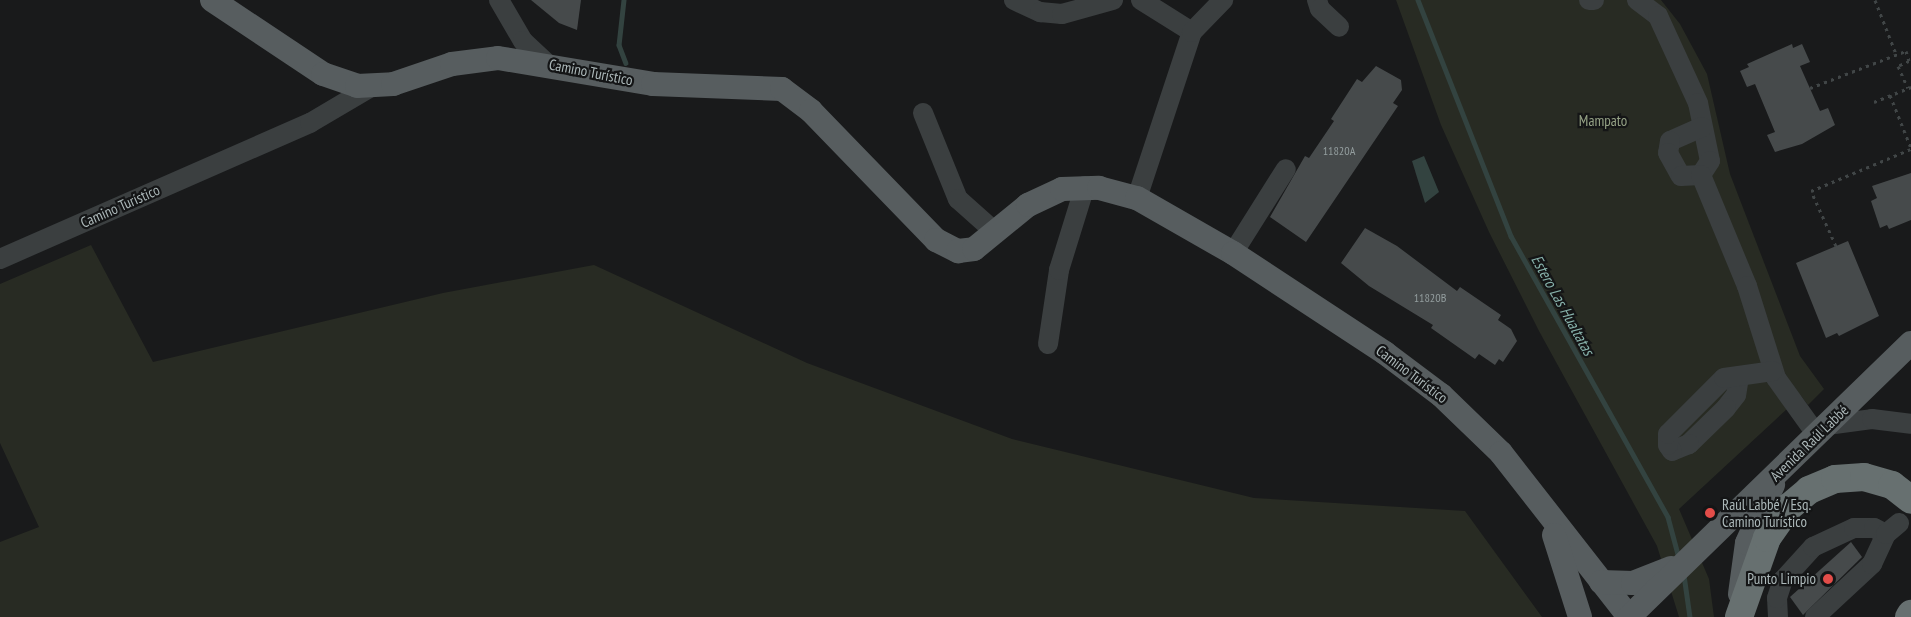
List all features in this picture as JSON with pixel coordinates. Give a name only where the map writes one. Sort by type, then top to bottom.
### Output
[{"type":"highway","points":[[1738,617],[1767,538],[1789,507],[1809,490],[1835,479],[1864,477],[1892,485],[1899,519]]},
{"type":"main road","points":[[212,0],[323,74],[343,82],[371,87]]},
{"type":"main road","name":"Camino Turístico","points":[[371,87],[393,84],[452,64],[517,50],[547,63],[653,84],[782,89],[802,102],[941,244],[968,251],[1045,195],[1085,186],[1137,198],[1233,253],[1441,395],[1495,446],[1543,512],[1629,617]]},
{"type":"main road","name":"Avenida Raúl Labbé","points":[[1629,617],[1655,584],[1687,560],[1911,343]]},
{"type":"main road","points":[[1738,617],[1747,543],[1779,472]]},
{"type":"main road","points":[[1543,512],[1568,571],[1580,617]]},
{"type":"main road","points":[[1601,582],[1655,584]]},
{"type":"street","points":[[499,0],[517,50]]},
{"type":"street","points":[[1014,0],[1040,12],[1062,14],[1113,0]]},
{"type":"street","points":[[1141,0],[1192,32]]},
{"type":"street","points":[[1137,198],[1192,32],[1222,0]]},
{"type":"street","points":[[1317,0],[1320,9],[1339,27]]},
{"type":"street","points":[[1589,0],[1594,0]]},
{"type":"street","points":[[1637,0],[1658,16],[1698,104],[1710,166],[1701,175],[1681,176],[1667,147],[1676,138],[1702,127]]},
{"type":"street","name":"Camino Turístico","points":[[0,259],[310,123],[371,87]]},
{"type":"street","points":[[923,113],[958,199],[995,232]]},
{"type":"street","points":[[1233,253],[1286,169]]},
{"type":"street","points":[[1701,175],[1747,286],[1773,371],[1822,430],[1872,419],[1911,423]]},
{"type":"street","points":[[1048,344],[1062,260],[1085,186]]},
{"type":"street","points":[[1739,377],[1773,371]]},
{"type":"street","points":[[1778,617],[1777,598],[1783,580],[1813,547],[1854,528],[1874,528],[1899,519]]},
{"type":"street","points":[[1815,617],[1872,564],[1899,519]]},
{"type":"path","points":[[1875,0],[1896,54]]},
{"type":"path","points":[[1810,88],[1906,51],[1909,61],[1898,66],[1910,87],[1874,102]]},
{"type":"path","points":[[1836,246],[1811,191],[1911,148],[1890,95]]},
{"type":"green space","name":"Mampato","points":[[1396,0],[1661,0],[1680,24],[1707,74],[1730,174],[1800,356],[1824,389],[1808,405],[1801,396],[1679,509],[1709,579],[1714,617],[1679,617],[1657,546],[1539,331],[1489,232],[1441,125]]},
{"type":"green space","points":[[91,245],[153,362],[443,293],[594,265],[807,363],[1012,439],[1254,498],[1465,511],[1542,617],[0,617],[0,542],[39,527],[0,443],[0,284]]},
{"type":"shaded area","points":[[1424,156],[1439,192],[1425,203],[1412,161]]},
{"type":"building","points":[[531,0],[581,0],[577,30],[559,23]]},
{"type":"building","points":[[1792,44],[1793,48],[1802,44],[1810,62],[1800,66],[1820,111],[1828,108],[1835,125],[1802,144],[1775,152],[1767,135],[1775,132],[1755,84],[1747,87],[1740,71],[1749,67],[1747,64]]},
{"type":"building","points":[[1376,66],[1401,80],[1402,90],[1393,103],[1398,106],[1306,242],[1270,217],[1305,156],[1309,158],[1334,121],[1331,119],[1357,79],[1362,82]]},
{"type":"building","points":[[1911,173],[1911,220],[1889,229],[1887,225],[1880,228],[1871,201],[1877,198],[1872,186]]},
{"type":"building","points":[[1365,228],[1397,246],[1457,291],[1460,287],[1501,315],[1498,320],[1511,329],[1517,341],[1503,362],[1499,359],[1495,365],[1479,354],[1475,359],[1431,328],[1433,325],[1369,286],[1341,263]]},
{"type":"building","points":[[1848,241],[1879,316],[1839,336],[1837,333],[1826,338],[1796,263]]},
{"type":"building","name":"Punto Limpio","points":[[1851,542],[1862,557],[1803,615],[1790,597]]},
{"type":"waterway","points":[[624,0],[619,45],[626,63]]},
{"type":"waterway","name":"Estero Las Hualtatas","points":[[1418,0],[1511,236],[1668,517],[1679,558]]},
{"type":"waterway","name":"Estero Las Hualtatas","points":[[1684,575],[1690,617]]},
{"type":"place","name":"Raúl Labbé / Esq. Camino Turístico","points":[[1710,513]]},
{"type":"place","name":"Punto Limpio","points":[[1828,579]]}]
